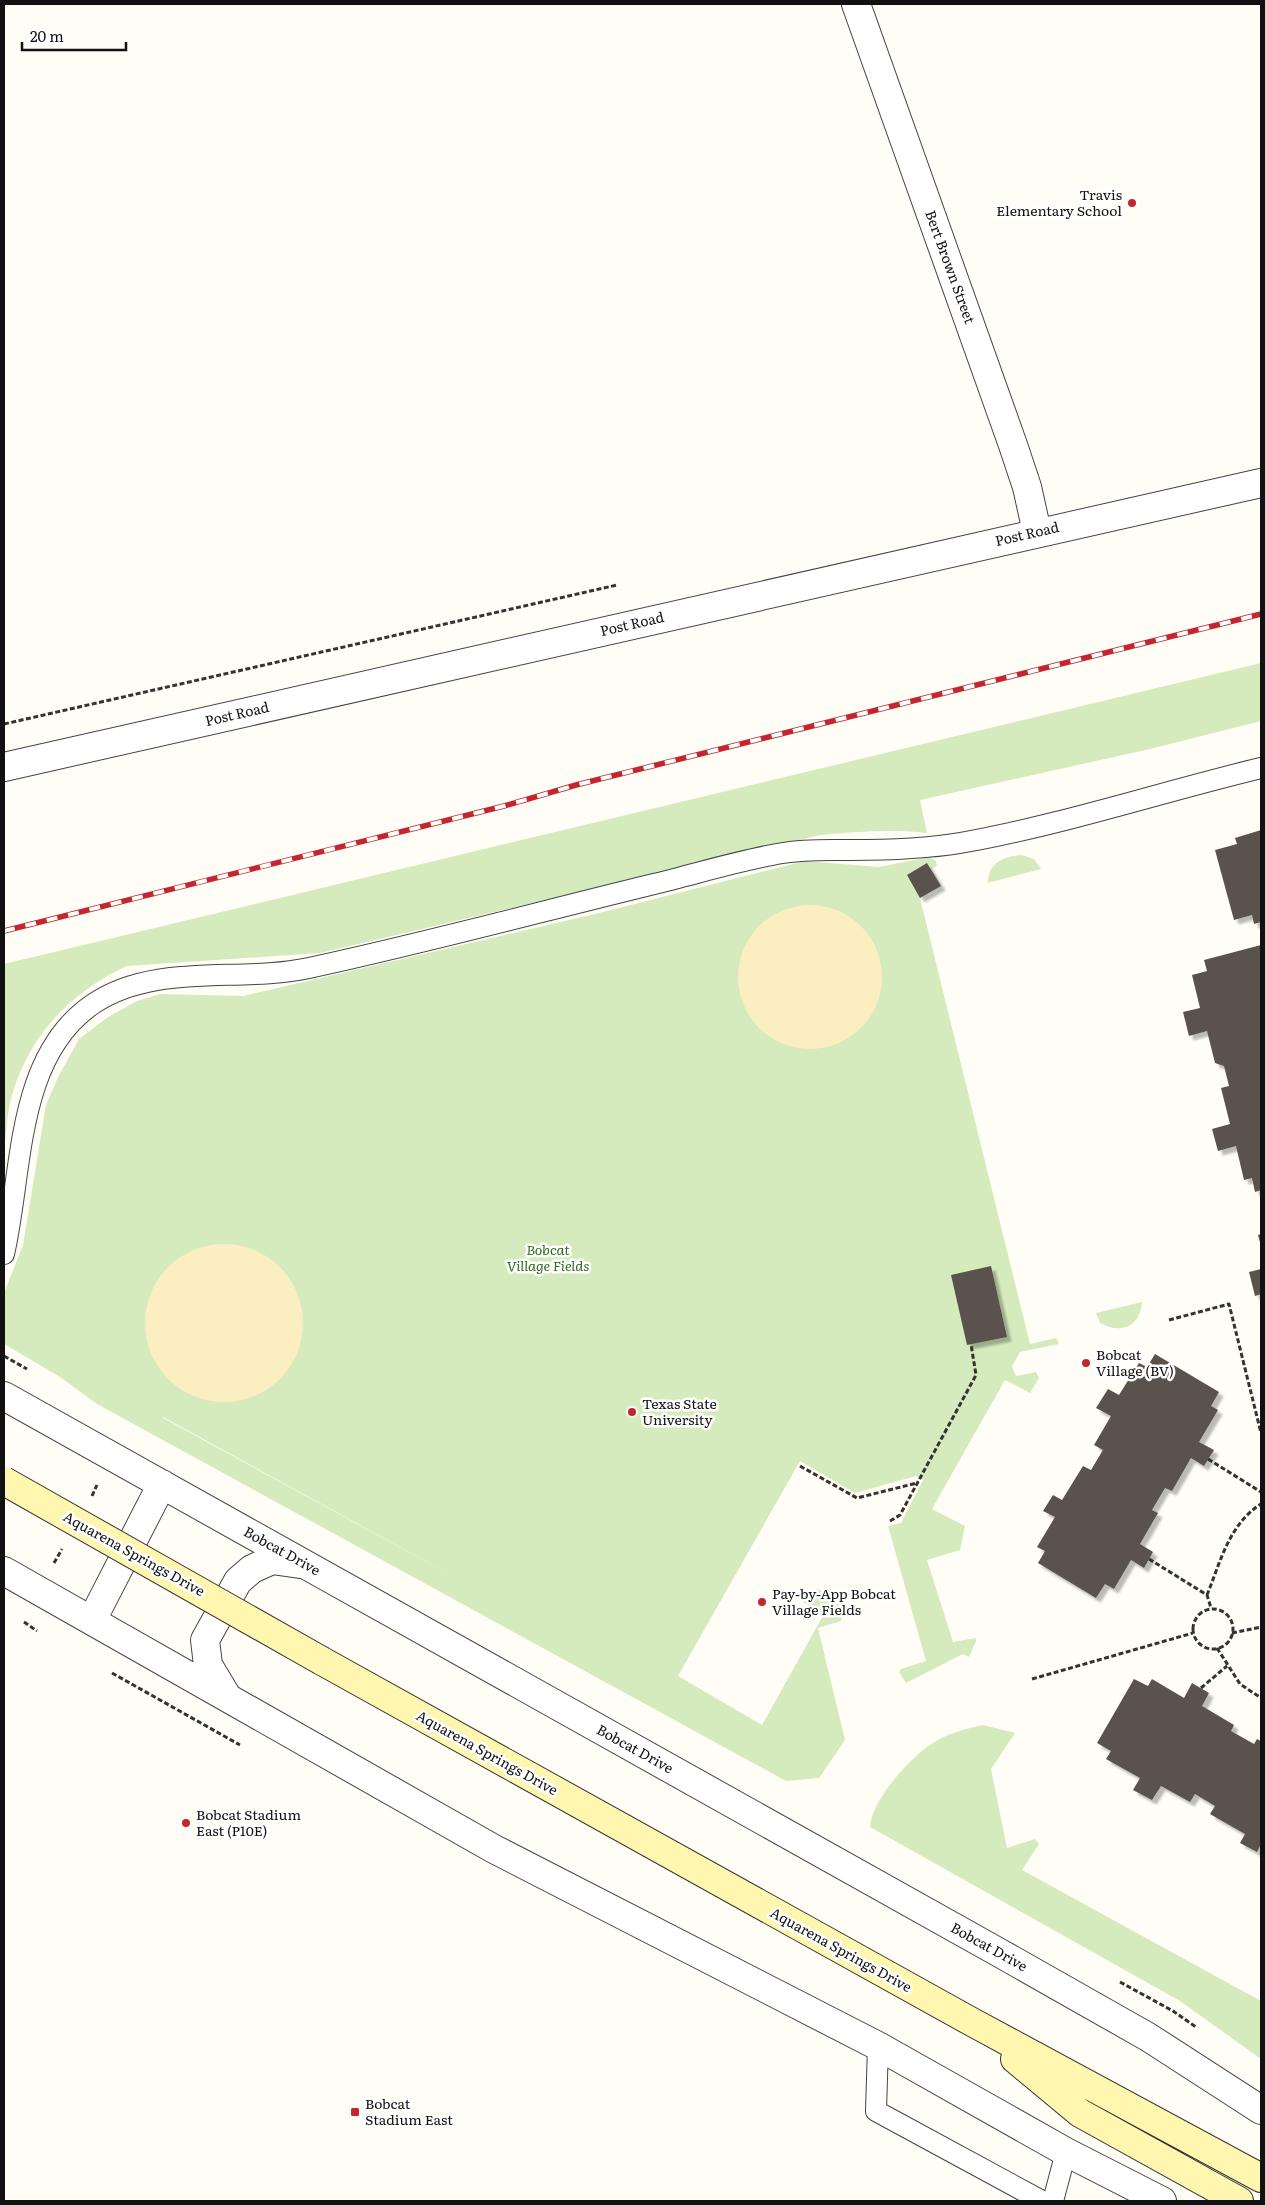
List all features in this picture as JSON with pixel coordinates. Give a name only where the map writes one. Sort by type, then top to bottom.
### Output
[{"type":"main road","name":"Aquarena Springs Drive","points":[[4,1481],[972,2022],[1261,2178]]},
{"type":"main road","name":"Aquarena Springs Drive","points":[[972,2022],[1080,2113],[1239,2201]]},
{"type":"street","name":"Bert Brown Street","points":[[862,6],[1016,453],[1038,532]]},
{"type":"street","name":"Post Road","points":[[4,767],[1261,483]]},
{"type":"street","name":"Bobcat Drive","points":[[4,1396],[1148,2037],[1261,2110]]},
{"type":"street","points":[[92,1620],[162,1484]]},
{"type":"street","points":[[226,1696],[208,1665],[205,1640],[238,1581],[252,1569],[272,1560],[304,1564]]},
{"type":"street","points":[[4,1571],[494,1849],[878,2046],[1066,2152],[1162,2201]]},
{"type":"lane","points":[[4,1254],[29,1104],[36,1079],[50,1053],[69,1026],[91,1005],[121,989],[157,980],[305,969],[784,852],[892,850],[957,844],[1048,824],[1261,768]]},
{"type":"lane","points":[[878,2046],[876,2111],[1042,2201]]},
{"type":"lane","points":[[1053,2201],[1066,2152]]},
{"type":"path","points":[[4,724],[617,584]]},
{"type":"path","points":[[1169,1320],[1229,1304],[1261,1434]]},
{"type":"path","points":[[890,1521],[900,1515],[976,1375],[971,1344]]},
{"type":"path","points":[[1208,1459],[1261,1492]]},
{"type":"path","points":[[800,1466],[857,1498],[917,1483]]},
{"type":"path","points":[[1211,1609],[1207,1595],[1221,1557],[1232,1537],[1252,1510],[1261,1504]]},
{"type":"path","points":[[1149,1560],[1207,1595]]},
{"type":"path","points":[[1211,1609],[1224,1612],[1229,1617],[1232,1633],[1228,1642],[1217,1648],[1205,1647],[1196,1639],[1193,1633],[1195,1620],[1204,1610],[1211,1609]]},
{"type":"path","points":[[1232,1633],[1261,1627]]},
{"type":"path","points":[[1032,1679],[1193,1633]]},
{"type":"path","points":[[1217,1648],[1240,1684],[1261,1698]]},
{"type":"path","points":[[1201,1688],[1227,1665]]},
{"type":"green space","points":[[1261,663],[1261,721],[1150,749],[920,800],[927,833],[887,831],[820,835],[320,953],[127,966],[88,989],[71,1002],[55,1017],[42,1034],[20,1073],[12,1095],[4,1152],[4,964]]},
{"type":"green space","points":[[1022,855],[1034,859],[1041,869],[988,883],[991,870],[998,862],[1009,857]]},
{"type":"green space","name":"Bobcat Village Fields","points":[[929,857],[936,861],[937,866],[931,869],[941,886],[920,898],[1030,1344],[1056,1338],[1059,1344],[1020,1352],[1012,1366],[1016,1376],[1036,1372],[1039,1378],[1030,1393],[1005,1380],[932,1509],[965,1526],[960,1550],[927,1560],[953,1642],[976,1638],[969,1657],[963,1654],[906,1683],[899,1672],[901,1669],[926,1661],[888,1526],[901,1523],[923,1480],[916,1476],[855,1493],[800,1461],[678,1676],[762,1725],[824,1614],[800,1600],[803,1594],[818,1589],[845,1604],[841,1621],[818,1628],[845,1740],[819,1778],[786,1781],[97,1404],[60,1377],[4,1344],[4,1293],[23,1245],[46,1105],[58,1077],[79,1039],[108,1017],[137,1001],[160,994],[243,996],[599,913],[805,861],[879,867]],"holes":[[[163,1417],[491,1597],[163,1418]]]},
{"type":"green space","points":[[1142,1302],[1137,1318],[1133,1323],[1122,1328],[1115,1328],[1100,1323],[1096,1313]]},
{"type":"green space","points":[[983,1725],[1015,1733],[991,1769],[1007,1848],[1035,1839],[1039,1844],[1022,1870],[1261,2001],[1261,2059],[1180,2001],[870,1827],[872,1816],[884,1793],[893,1780],[914,1758],[933,1743],[945,1737]]},
{"type":"sand","points":[[810,905],[837,911],[850,917],[861,926],[870,937],[876,950],[882,977],[876,1004],[870,1017],[861,1028],[850,1037],[837,1043],[810,1049],[783,1043],[770,1037],[759,1028],[750,1017],[744,1004],[738,977],[744,950],[750,937],[759,926],[770,917],[783,911]]},
{"type":"sand","points":[[216,1244],[232,1244],[247,1247],[261,1253],[280,1267],[290,1279],[300,1300],[303,1323],[300,1346],[290,1367],[280,1379],[268,1389],[247,1399],[232,1402],[216,1402],[201,1399],[180,1389],[158,1367],[148,1346],[145,1331],[145,1315],[148,1300],[158,1279],[180,1257],[201,1247]]},
{"type":"building","points":[[1261,830],[1261,922],[1254,924],[1252,915],[1234,920],[1215,850],[1237,844],[1235,838]]},
{"type":"building","points":[[927,863],[941,886],[920,898],[907,875]]},
{"type":"building","points":[[1261,945],[1261,1190],[1255,1192],[1252,1178],[1244,1180],[1236,1146],[1218,1151],[1212,1129],[1230,1124],[1221,1088],[1229,1086],[1224,1066],[1215,1063],[1207,1031],[1189,1036],[1183,1012],[1200,1008],[1192,975],[1207,971],[1204,960]]},
{"type":"building","points":[[1261,1234],[1261,1246],[1258,1235]]},
{"type":"building","points":[[991,1266],[1007,1337],[967,1345],[951,1275]]},
{"type":"building","points":[[1261,1269],[1261,1294],[1255,1296],[1249,1272]]},
{"type":"building","points":[[1155,1354],[1219,1392],[1211,1406],[1218,1410],[1199,1442],[1214,1450],[1204,1466],[1191,1458],[1172,1491],[1165,1488],[1152,1510],[1158,1513],[1140,1544],[1153,1552],[1144,1568],[1131,1560],[1114,1589],[1105,1584],[1096,1598],[1038,1563],[1045,1551],[1037,1547],[1055,1517],[1043,1511],[1053,1495],[1062,1500],[1083,1466],[1091,1470],[1103,1450],[1094,1445],[1111,1416],[1096,1408],[1108,1389],[1119,1395],[1139,1363],[1147,1367]]},
{"type":"building","points":[[1134,1679],[1148,1686],[1152,1679],[1184,1698],[1192,1683],[1209,1693],[1202,1706],[1234,1725],[1231,1731],[1254,1744],[1257,1739],[1261,1741],[1261,1844],[1257,1852],[1240,1843],[1245,1834],[1210,1814],[1215,1806],[1195,1794],[1190,1802],[1161,1786],[1152,1800],[1133,1790],[1140,1778],[1106,1759],[1111,1751],[1097,1743]]},
{"type":"railway","points":[[4,931],[504,806],[576,785],[1261,614]]},
{"type":"place","name":"Travis Elementary School","points":[[1132,203]]},
{"type":"place","name":"Bobcat Village (BV)","points":[[1086,1363]]},
{"type":"place","name":"Texas State University","points":[[632,1412]]},
{"type":"place","name":"Pay-by-App Bobcat Village Fields","points":[[762,1602]]},
{"type":"place","name":"Bobcat Stadium East (P10E)","points":[[186,1823]]},
{"type":"place","name":"Bobcat Stadium East","points":[[355,2112]]}]
